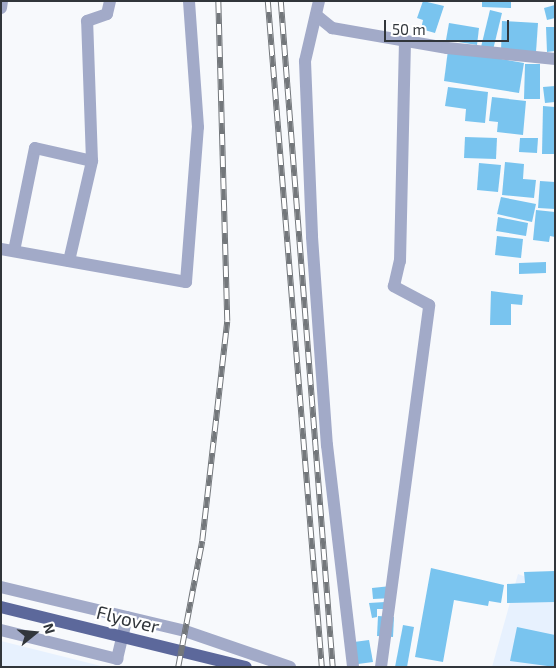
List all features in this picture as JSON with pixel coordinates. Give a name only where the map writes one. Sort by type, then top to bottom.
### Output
[{"type":"main road","name":"Flyover","points":[[1,607],[244,667]]},
{"type":"street","points":[[1,8],[2,1]]},
{"type":"street","points":[[69,261],[92,161],[87,21],[107,14],[110,1]]},
{"type":"street","points":[[92,161],[35,148],[7,250],[186,282],[198,127],[189,1]]},
{"type":"street","points":[[319,1],[305,61],[312,237],[327,445],[352,667]]},
{"type":"street","points":[[316,15],[332,28],[405,40],[555,59]]},
{"type":"street","points":[[381,667],[429,305],[394,286],[400,261],[405,40]]},
{"type":"street","points":[[1,586],[185,630],[245,654],[290,667]]},
{"type":"street","points":[[1,630],[117,659],[126,617]]},
{"type":"street","points":[[244,667],[245,654]]},
{"type":"shaded area","points":[[518,574],[555,588],[555,667],[492,667]]},
{"type":"shaded area","points":[[1,641],[105,667],[1,667]]},
{"type":"building","points":[[423,1],[444,6],[435,33],[421,29],[423,20],[417,18]]},
{"type":"building","points":[[482,1],[511,1],[511,8],[482,7]]},
{"type":"building","points":[[555,5],[555,18],[547,20],[544,8]]},
{"type":"building","points":[[490,10],[502,13],[493,50],[481,47]]},
{"type":"building","points":[[502,21],[538,23],[536,52],[501,51]]},
{"type":"building","points":[[449,23],[479,28],[477,45],[446,40]]},
{"type":"building","points":[[546,27],[555,27],[555,51],[547,52]]},
{"type":"building","points":[[448,50],[524,63],[519,93],[444,81]]},
{"type":"building","points":[[525,64],[540,64],[540,99],[524,99]]},
{"type":"building","points":[[555,86],[555,102],[545,103],[543,87]]},
{"type":"building","points":[[448,87],[488,92],[485,123],[465,121],[466,109],[445,106]]},
{"type":"building","points":[[492,97],[526,101],[523,135],[497,132],[498,122],[489,121]]},
{"type":"building","points":[[543,106],[555,107],[555,154],[542,154]]},
{"type":"building","points":[[465,137],[497,138],[496,159],[464,158]]},
{"type":"building","points":[[520,138],[538,138],[537,153],[519,152]]},
{"type":"building","points":[[505,162],[524,164],[523,179],[536,180],[534,198],[502,195]]},
{"type":"building","points":[[479,163],[501,165],[498,192],[477,190]]},
{"type":"building","points":[[540,181],[555,182],[555,209],[538,208]]},
{"type":"building","points":[[501,197],[536,204],[532,222],[497,214]]},
{"type":"building","points":[[536,210],[555,212],[555,237],[550,236],[549,242],[533,240]]},
{"type":"building","points":[[498,217],[528,223],[526,236],[496,231]]},
{"type":"building","points":[[497,236],[523,239],[521,258],[495,255]]},
{"type":"building","points":[[546,262],[546,273],[519,274],[519,263]]},
{"type":"building","points":[[491,291],[523,295],[522,305],[511,304],[511,325],[490,325]]},
{"type":"building","points":[[431,568],[504,585],[501,603],[489,601],[488,606],[454,600],[443,662],[415,657]]},
{"type":"building","points":[[555,571],[555,602],[507,603],[507,584],[525,583],[524,572]]},
{"type":"building","points":[[391,586],[393,598],[373,599],[372,588]]},
{"type":"building","points":[[385,602],[386,609],[377,609],[377,617],[372,618],[369,603]]},
{"type":"building","points":[[378,616],[394,617],[393,637],[377,636]]},
{"type":"building","points":[[403,625],[414,627],[407,667],[395,667]]},
{"type":"building","points":[[517,627],[555,635],[555,667],[510,661]]},
{"type":"building","points":[[369,640],[373,662],[358,664],[354,642]]},
{"type":"railway","points":[[178,667],[202,541],[227,321],[218,1]]},
{"type":"railway","points":[[268,1],[322,667]]},
{"type":"railway","points":[[281,1],[333,667]]}]
